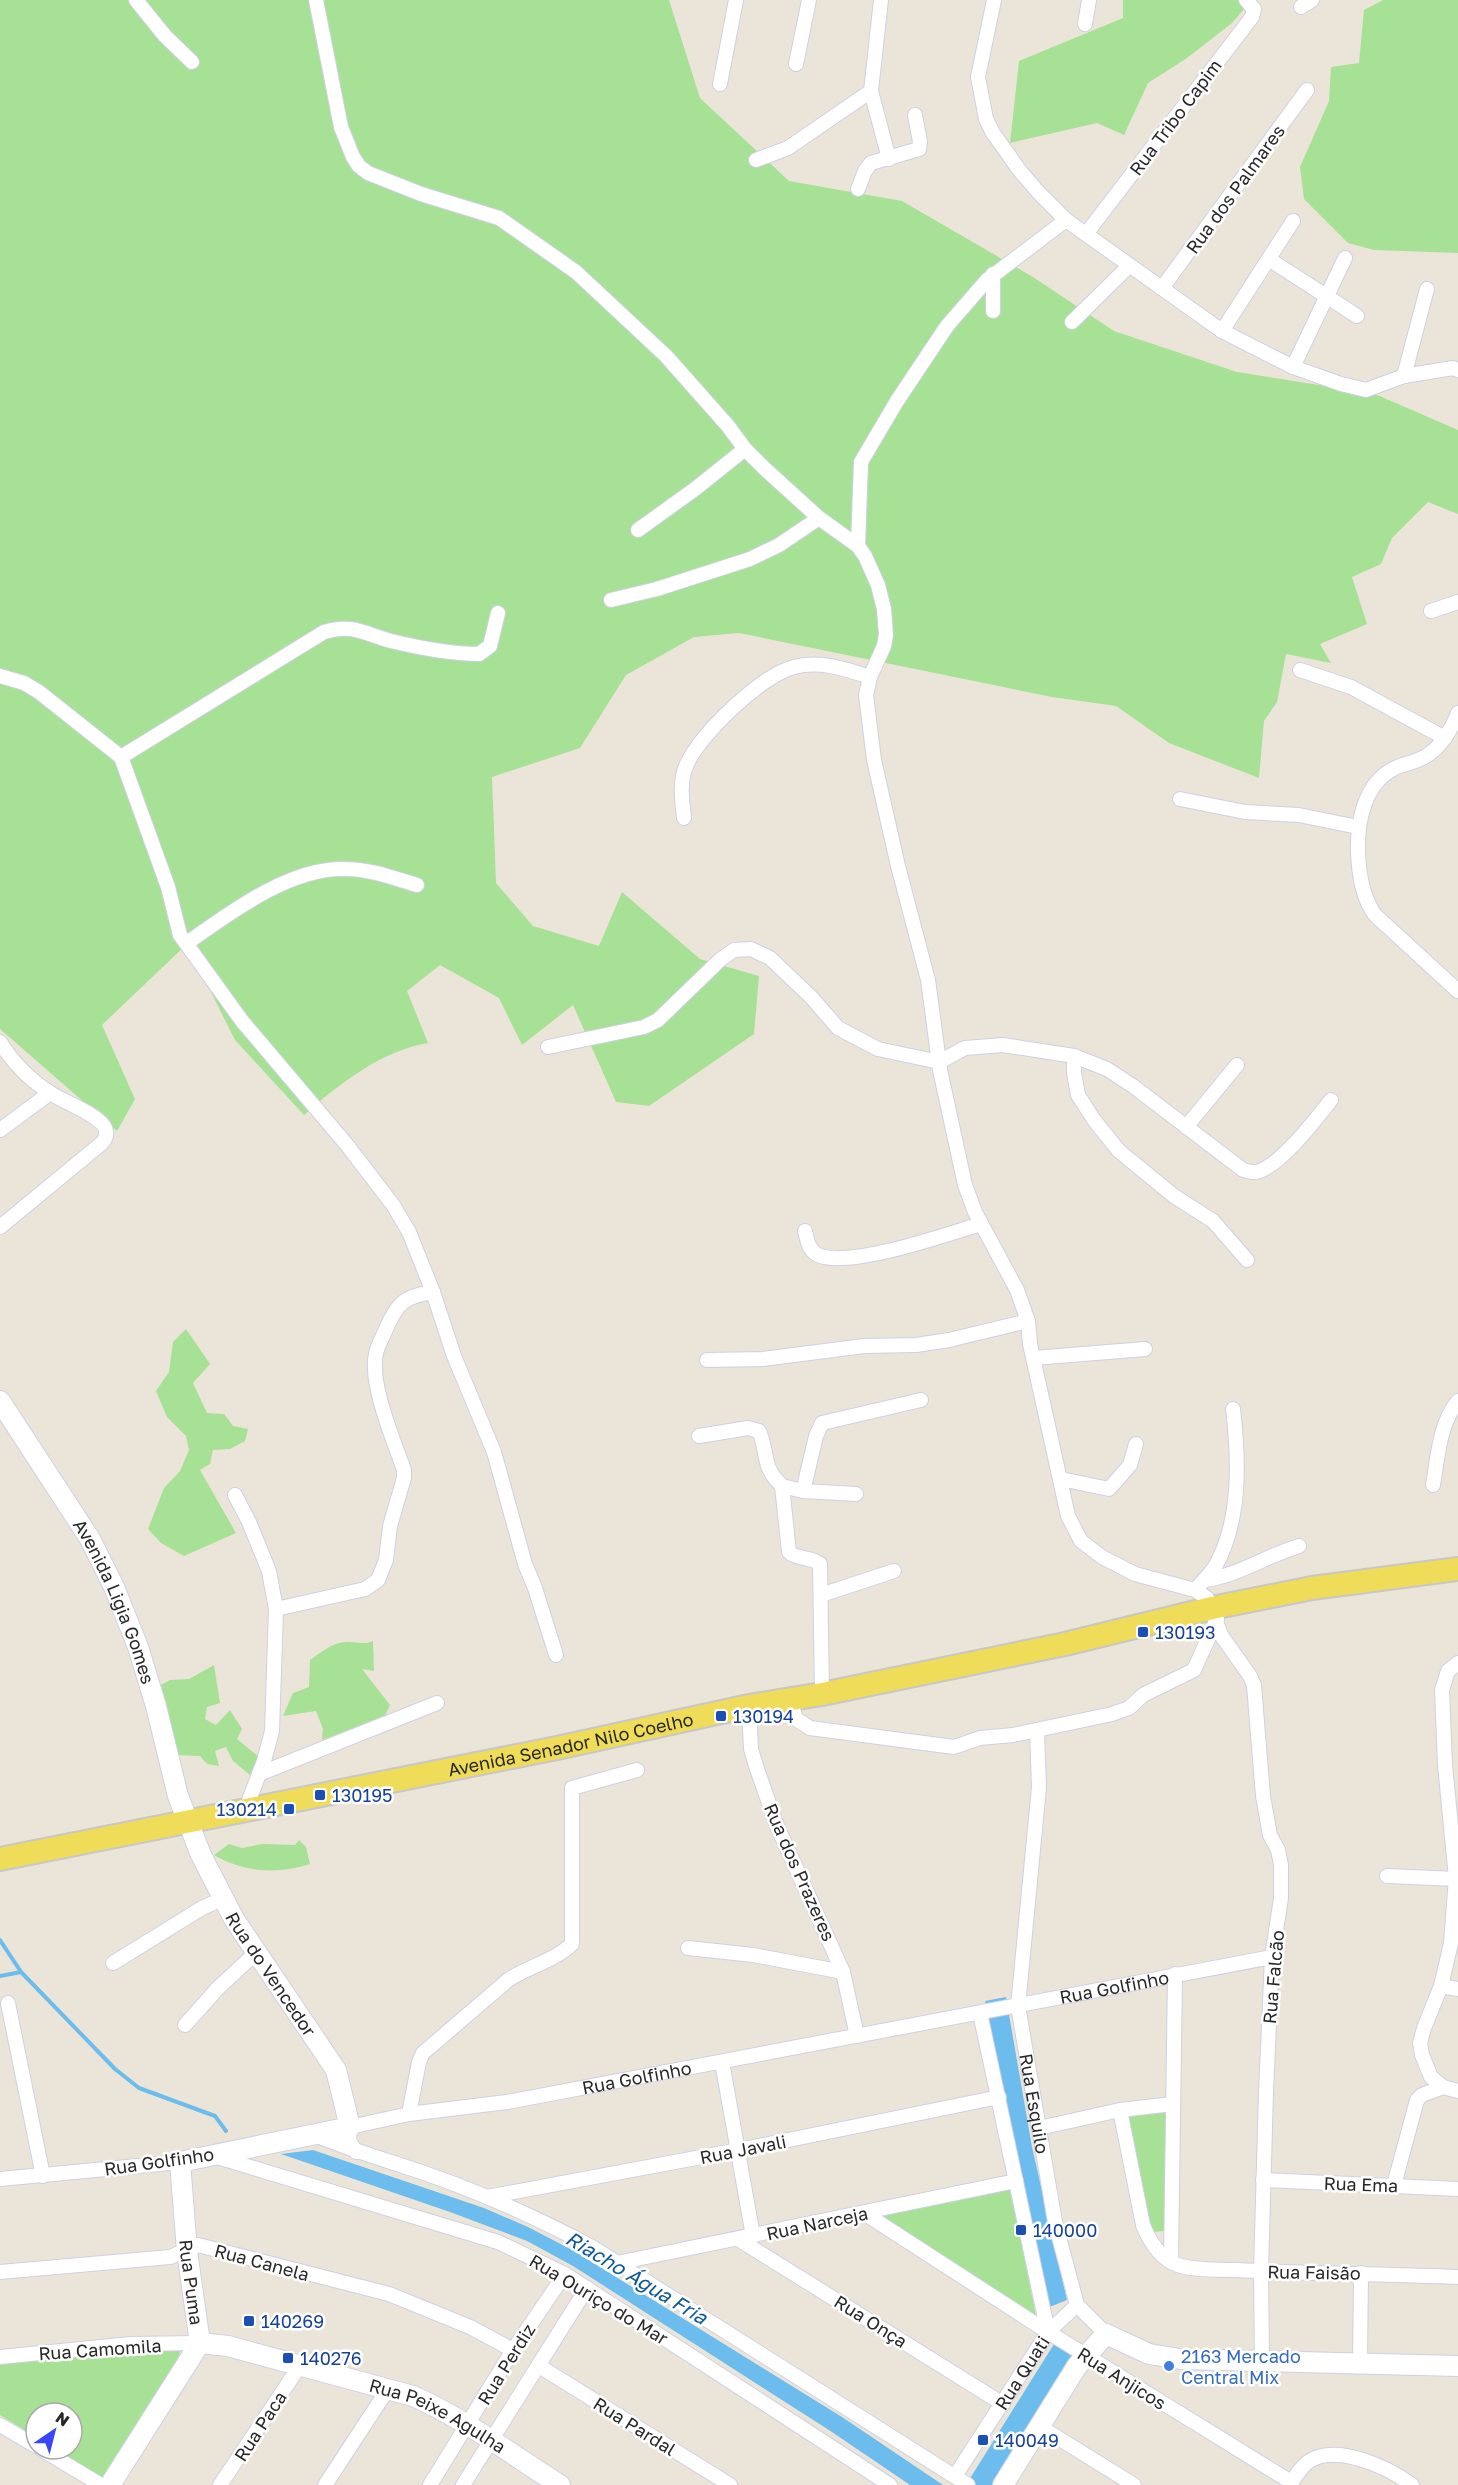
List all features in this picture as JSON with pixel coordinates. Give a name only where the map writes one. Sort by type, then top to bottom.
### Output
[{"type":"main road","name":"Avenida Senador Nilo Coelho","points":[[0,1859],[557,1748],[749,1706],[822,1694],[1214,1614],[1312,1588],[1458,1569]]},
{"type":"street","points":[[136,0],[165,36],[192,62]]},
{"type":"street","points":[[316,0],[340,127],[359,166],[368,174],[421,194],[499,218],[547,250],[600,293],[666,356],[728,426],[745,449],[819,518],[858,546],[865,556],[878,585],[884,609],[886,635],[884,646],[870,677],[866,695],[873,760],[928,980],[939,1062],[960,1167],[981,1224],[1017,1290],[1028,1321],[1068,1516],[1076,1533],[1087,1548],[1135,1574],[1199,1585],[1273,1554],[1299,1546]]},
{"type":"street","points":[[720,84],[736,0]]},
{"type":"street","points":[[796,64],[809,0]]},
{"type":"street","points":[[880,0],[872,91],[889,159]]},
{"type":"street","points":[[994,0],[978,76],[986,119],[993,133],[1020,171],[1066,220],[1222,331],[1293,367],[1366,390],[1404,376],[1453,368],[1458,370]]},
{"type":"street","points":[[1085,24],[1089,0]]},
{"type":"street","name":"Rua Tribo Capim","points":[[1086,234],[1252,17],[1254,9],[1246,0]]},
{"type":"street","name":"Rua dos Palmares","points":[[1162,288],[1307,90]]},
{"type":"street","points":[[756,160],[788,147],[872,91]]},
{"type":"street","points":[[858,189],[868,165],[919,148],[915,115]]},
{"type":"street","points":[[858,546],[861,462],[897,401],[947,326],[993,274],[1066,220]]},
{"type":"street","points":[[1222,331],[1270,260],[1293,221]]},
{"type":"street","points":[[1293,367],[1345,258]]},
{"type":"street","points":[[1270,260],[1357,315]]},
{"type":"street","points":[[1072,322],[1130,266]]},
{"type":"street","points":[[993,274],[993,310]]},
{"type":"street","points":[[1404,376],[1426,289]]},
{"type":"street","points":[[638,530],[745,449]]},
{"type":"street","points":[[611,600],[657,589],[750,559],[779,545],[819,518]]},
{"type":"street","points":[[1431,611],[1458,602]]},
{"type":"street","points":[[121,757],[324,632],[338,627],[353,628],[390,641],[429,649],[479,654],[490,646],[498,613]]},
{"type":"street","points":[[684,818],[681,793],[686,764],[700,743],[724,717],[765,681],[794,667],[831,664],[870,677]]},
{"type":"street","points":[[1300,670],[1351,687],[1445,738]]},
{"type":"street","points":[[0,676],[24,682],[39,692],[121,757],[168,887],[180,935],[242,1021],[347,1145],[393,1205],[409,1232],[433,1292],[454,1356],[494,1452],[525,1564],[535,1588],[555,1655]]},
{"type":"street","points":[[1458,713],[1445,738],[1429,754],[1386,774],[1374,786],[1358,827],[1359,865],[1368,905],[1375,915],[1458,990]]},
{"type":"street","points":[[1180,799],[1245,813],[1299,815],[1358,827]]},
{"type":"street","points":[[187,944],[231,913],[274,889],[316,872],[343,868],[366,870],[417,885]]},
{"type":"street","points":[[548,1047],[644,1027],[658,1020],[721,958],[734,950],[751,949],[770,958],[812,998],[838,1028],[878,1049],[939,1062],[965,1048],[1003,1045],[1074,1056],[1107,1069],[1243,1170],[1259,1171],[1279,1157],[1301,1136],[1331,1101]]},
{"type":"street","points":[[0,1042],[19,1067],[50,1093],[96,1119],[105,1127],[106,1138],[0,1227]]},
{"type":"street","points":[[1074,1056],[1078,1095],[1094,1120],[1119,1151],[1167,1191],[1213,1221],[1247,1260]]},
{"type":"street","points":[[1186,1127],[1237,1065]]},
{"type":"street","points":[[0,1130],[50,1093]]},
{"type":"street","points":[[805,1231],[808,1245],[818,1255],[860,1256],[879,1254],[981,1224]]},
{"type":"street","points":[[276,1609],[365,1589],[381,1576],[386,1560],[390,1526],[404,1478],[377,1386],[376,1354],[392,1314],[399,1305],[407,1298],[417,1294],[433,1292]]},
{"type":"street","points":[[707,1360],[763,1359],[864,1346],[916,1345],[949,1340],[1028,1321]]},
{"type":"street","points":[[1034,1358],[1145,1349]]},
{"type":"street","points":[[804,1491],[816,1436],[822,1424],[921,1400]]},
{"type":"street","name":"Avenida Ligia Gomes","points":[[0,1401],[90,1539],[114,1587],[138,1647],[156,1706],[178,1796],[189,1821]]},
{"type":"street","points":[[1433,1485],[1441,1436],[1453,1420],[1458,1401]]},
{"type":"street","points":[[1199,1585],[1215,1567],[1223,1549],[1234,1507],[1237,1442],[1233,1409]]},
{"type":"street","points":[[699,1436],[748,1428],[757,1430],[770,1473],[782,1486],[804,1491],[856,1494]]},
{"type":"street","points":[[1061,1479],[1108,1489],[1130,1465],[1136,1444]]},
{"type":"street","points":[[782,1486],[789,1552],[795,1557],[814,1559],[820,1564],[822,1694]]},
{"type":"street","points":[[235,1495],[269,1571],[276,1609],[272,1731],[245,1811]]},
{"type":"street","points":[[821,1595],[894,1571]]},
{"type":"street","name":"Rua Falcão","points":[[1199,1585],[1207,1598],[1221,1635],[1254,1685],[1263,1796],[1270,1835],[1278,1850],[1281,1865],[1281,1898],[1272,1957],[1263,2180],[1262,2361]]},
{"type":"street","points":[[790,1699],[796,1719],[810,1728],[954,1747],[980,1738],[1036,1730],[1112,1714],[1129,1708],[1152,1690],[1191,1674],[1196,1668],[1214,1614]]},
{"type":"street","points":[[1458,1663],[1448,1671],[1442,1690],[1452,1767],[1457,1878],[1450,1943],[1441,1986],[1420,2043],[1431,2077],[1443,2087],[1458,2091]]},
{"type":"street","points":[[259,1774],[437,1703]]},
{"type":"street","name":"Rua dos Prazeres","points":[[749,1706],[751,1749],[777,1826],[843,1972],[857,2036]]},
{"type":"street","name":"Rua Esquilo","points":[[1036,1730],[1039,1787],[1016,2006],[1055,2222],[1077,2304],[1106,2334],[1149,2354],[1180,2359],[1458,2366]]},
{"type":"street","points":[[409,2114],[419,2062],[423,2053],[508,1980],[522,1970],[557,1957],[572,1944],[572,1788],[637,1770]]},
{"type":"street","name":"Rua do Vencedor","points":[[189,1821],[201,1855],[222,1899],[336,2070],[350,2127]]},
{"type":"street","points":[[1387,1876],[1457,1878]]},
{"type":"street","points":[[113,1963],[202,1908],[222,1899]]},
{"type":"street","points":[[688,1948],[753,1955],[843,1972]]},
{"type":"street","points":[[185,2025],[218,1988],[257,1952]]},
{"type":"street","name":"Rua Golfinho","points":[[0,2179],[180,2162],[409,2114],[507,2102],[1272,1957]]},
{"type":"street","points":[[1171,2262],[1175,1974]]},
{"type":"street","points":[[1441,1986],[1458,1989]]},
{"type":"street","points":[[8,2003],[44,2175]]},
{"type":"street","name":"Rua Esquilo","points":[[983,2012],[1048,2332]]},
{"type":"street","points":[[722,2062],[753,2236]]},
{"type":"street","points":[[1394,2185],[1417,2100],[1422,2095],[1443,2087]]},
{"type":"street","name":"Rua Javali","points":[[487,2197],[739,2150],[999,2097]]},
{"type":"street","points":[[1039,2128],[1120,2110],[1173,2104]]},
{"type":"street","points":[[1120,2110],[1143,2225],[1149,2238],[1163,2257],[1171,2262]]},
{"type":"street","points":[[350,2127],[350,2140],[356,2152]]},
{"type":"street","points":[[315,2135],[356,2152],[398,2164],[487,2197],[559,2229],[617,2263],[963,2482]]},
{"type":"street","name":"Rua Ouriço do Mar","points":[[209,2155],[498,2242],[564,2274],[587,2288],[890,2485]]},
{"type":"street","name":"Rua Puma","points":[[110,2485],[200,2343],[187,2251],[180,2162]]},
{"type":"street","name":"Rua Ema","points":[[1263,2180],[1458,2189]]},
{"type":"street","name":"Rua Narceja","points":[[617,2263],[1016,2181]]},
{"type":"street","name":"Rua Anjicos","points":[[864,2213],[1290,2484],[1310,2461],[1327,2456],[1346,2457],[1376,2464],[1412,2485]]},
{"type":"street","name":"Rua Onça","points":[[738,2239],[1004,2404]]},
{"type":"street","name":"Rua Canela","points":[[0,2272],[170,2257],[198,2245],[389,2295],[470,2327],[513,2350]]},
{"type":"street","name":"Rua Faisão","points":[[1171,2262],[1183,2266],[1261,2271],[1458,2277]]},
{"type":"street","points":[[1360,2362],[1361,2273]]},
{"type":"street","name":"Rua Perdiz","points":[[430,2485],[513,2350],[564,2274]]},
{"type":"street","name":"Rua Perdiz","points":[[463,2485],[587,2288]]},
{"type":"street","name":"Rua Quati","points":[[963,2482],[1004,2404],[1048,2332],[1077,2304]]},
{"type":"street","points":[[1003,2485],[1086,2354],[1106,2334]]},
{"type":"street","name":"Rua Camomila","points":[[0,2357],[131,2344],[200,2343]]},
{"type":"street","name":"Rua Peixe Agulha","points":[[200,2343],[228,2346],[299,2367],[388,2389],[435,2405],[560,2485]]},
{"type":"street","name":"Rua Pardal","points":[[539,2366],[730,2485]]},
{"type":"street","name":"Rua Paca","points":[[220,2485],[299,2367]]},
{"type":"street","points":[[325,2485],[388,2389]]},
{"type":"street","points":[[0,2424],[24,2439]]},
{"type":"street","points":[[1039,2426],[1134,2485]]},
{"type":"street","points":[[61,2461],[100,2485]]},
{"type":"green space","points":[[0,0],[669,0],[700,98],[789,181],[902,201],[1033,277],[1114,331],[1237,372],[1375,394],[1458,430],[1458,514],[1428,502],[1392,538],[1381,564],[1352,577],[1367,624],[1320,644],[1331,663],[1286,654],[1277,702],[1264,721],[1259,778],[1169,743],[1116,706],[1052,697],[739,633],[694,637],[626,675],[580,748],[492,777],[496,883],[533,926],[599,946],[622,892],[700,959],[759,976],[754,1034],[649,1106],[616,1102],[573,1005],[522,1045],[499,998],[440,965],[407,991],[428,1043],[394,1053],[377,1061],[346,1081],[304,1115],[235,1040],[187,944],[102,1025],[135,1099],[117,1131],[0,1029]]},
{"type":"green space","points":[[1123,0],[1247,0],[1250,2],[1232,23],[1187,58],[1148,83],[1124,135],[1097,123],[1010,143],[1019,61],[1123,18]]},
{"type":"green space","points":[[1383,0],[1458,0],[1458,253],[1374,250],[1348,243],[1304,199],[1300,167],[1329,101],[1331,67],[1359,63],[1364,10]]},
{"type":"green space","points":[[186,1329],[210,1364],[193,1383],[207,1413],[224,1414],[233,1426],[248,1429],[245,1441],[230,1449],[213,1450],[210,1464],[200,1470],[236,1533],[184,1556],[161,1543],[148,1529],[164,1488],[180,1471],[189,1450],[186,1436],[167,1417],[156,1391],[169,1372],[173,1342]]},
{"type":"green space","points":[[373,1641],[374,1671],[362,1669],[390,1705],[385,1716],[322,1740],[323,1729],[316,1711],[283,1716],[293,1693],[309,1687],[310,1660],[338,1643]]},
{"type":"green space","points":[[214,1665],[220,1703],[207,1707],[205,1719],[216,1725],[230,1710],[242,1729],[237,1739],[259,1757],[250,1775],[233,1761],[226,1747],[215,1751],[219,1766],[207,1764],[200,1756],[176,1755],[157,1687],[170,1680],[189,1679]]},
{"type":"green space","points":[[299,1840],[306,1847],[310,1864],[286,1870],[249,1868],[214,1855],[229,1844],[242,1848],[262,1844],[295,1845]]},
{"type":"green space","points":[[1168,2109],[1164,2231],[1151,2232],[1127,2117]]},
{"type":"green space","points":[[1010,2186],[1037,2321],[875,2217]]},
{"type":"green space","points":[[142,2349],[181,2349],[174,2370],[102,2480],[73,2461],[84,2461],[84,2401],[24,2401],[24,2430],[0,2415],[0,2362]]},
{"type":"water","points":[[1006,1997],[1032,2147],[1067,2300],[1047,2308],[985,2001]]},
{"type":"water","points":[[313,2150],[484,2208],[528,2227],[574,2251],[842,2417],[943,2485],[910,2485],[832,2432],[573,2266],[527,2241],[281,2154]]},
{"type":"water","points":[[1054,2344],[1072,2356],[993,2485],[976,2485],[969,2480]]},
{"type":"waterway","name":"Riacho Água Fria","points":[[0,1940],[21,1972],[115,2069],[139,2088],[215,2116],[226,2131]]},
{"type":"waterway","points":[[0,1976],[21,1972]]},
{"type":"place","name":"130193","points":[[1143,1632]]},
{"type":"place","name":"130194","points":[[721,1716]]},
{"type":"place","name":"130195","points":[[320,1795]]},
{"type":"place","name":"130214","points":[[289,1809]]},
{"type":"place","name":"140000","points":[[1021,2230]]},
{"type":"place","name":"140269","points":[[249,2321]]},
{"type":"place","name":"140276","points":[[288,2358]]},
{"type":"place","name":"2163 Mercado Central Mix","points":[[1169,2366]]},
{"type":"place","name":"140049","points":[[983,2440]]}]
